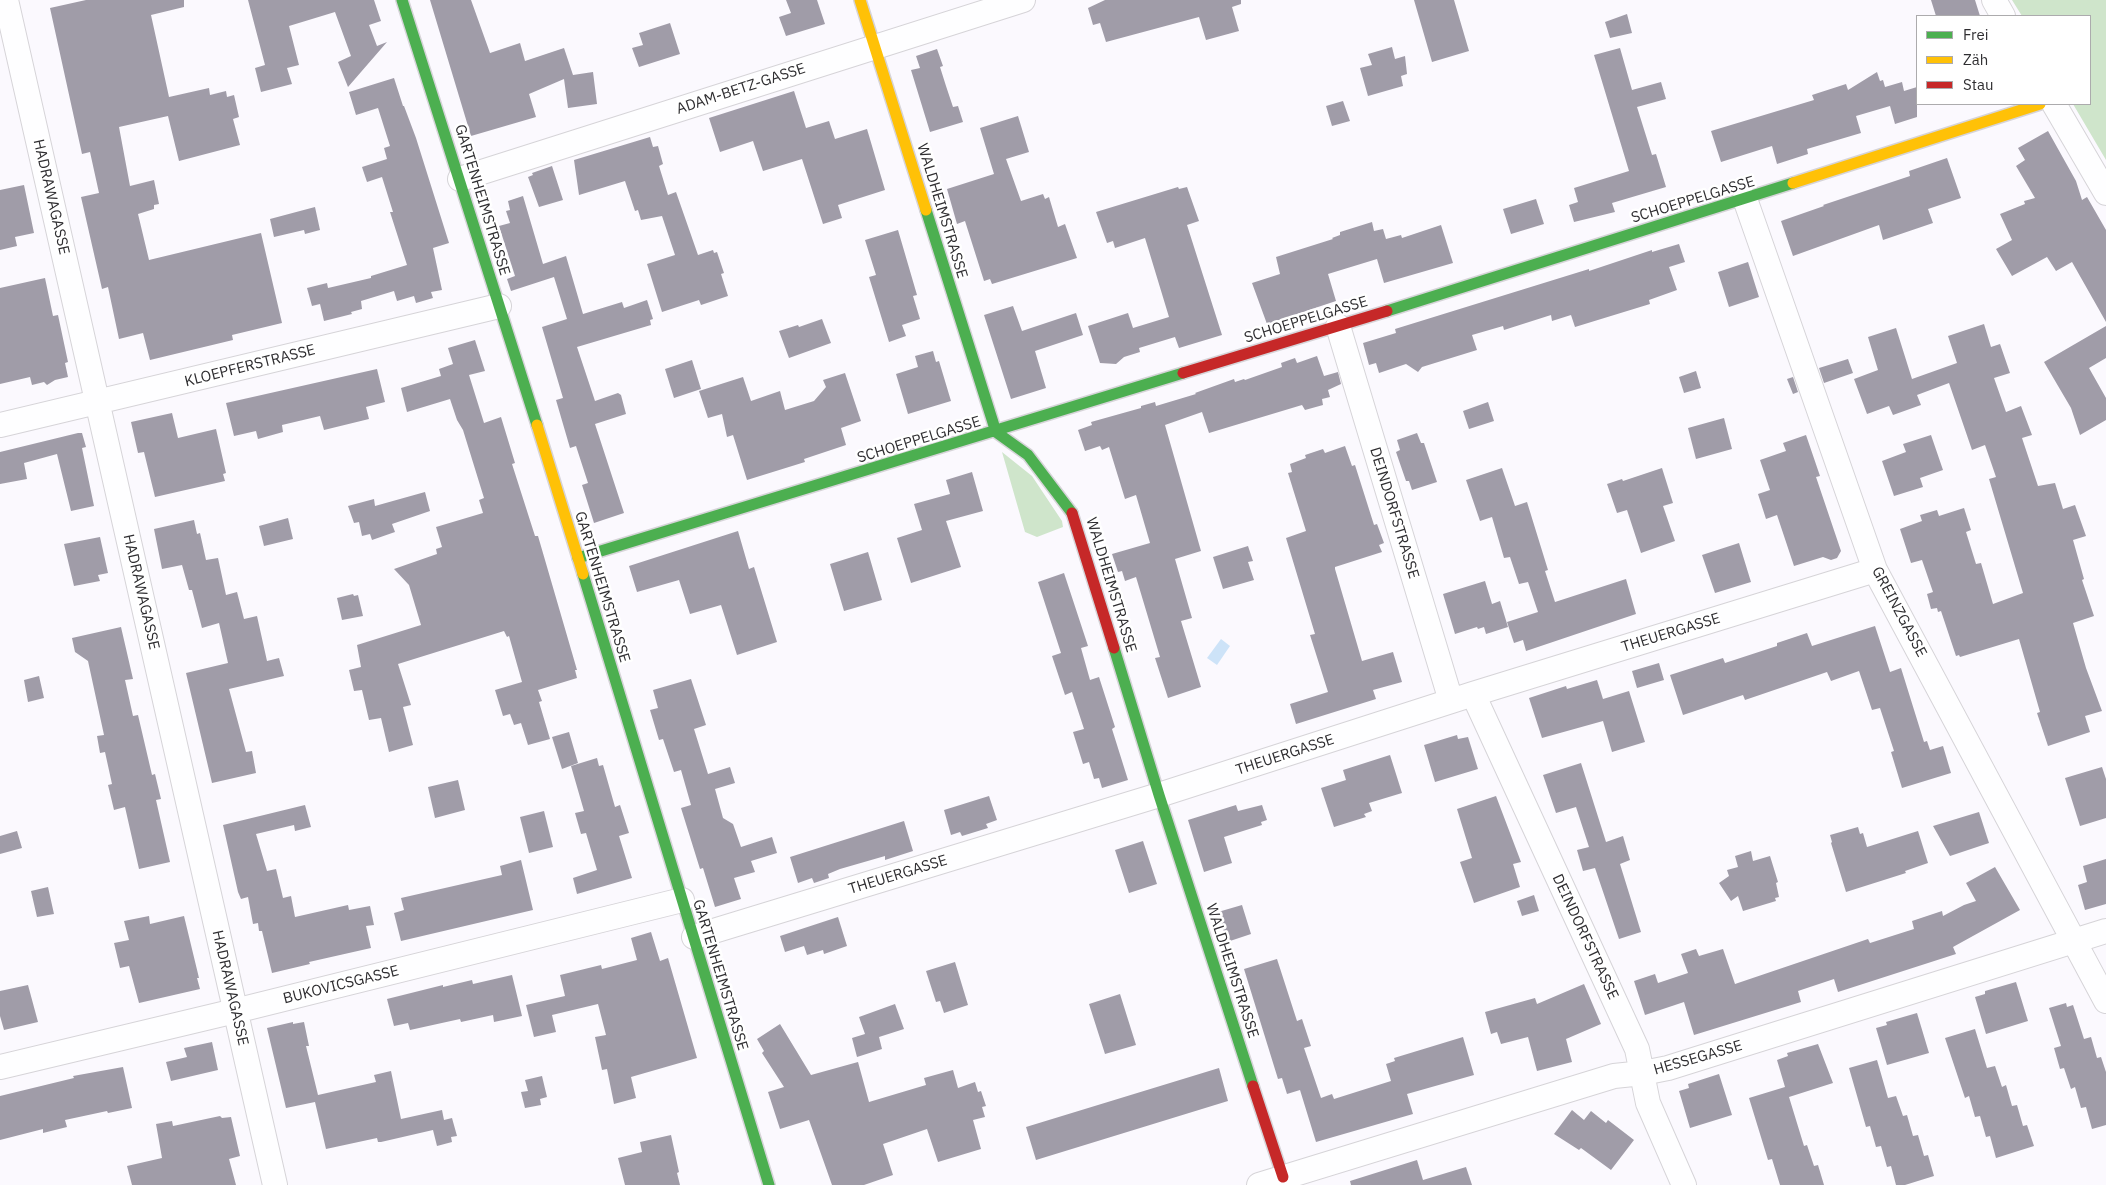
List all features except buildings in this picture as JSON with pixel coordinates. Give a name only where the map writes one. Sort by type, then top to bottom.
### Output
[{"type":"street","name":"HADRAWAGASSE","points":[[6,0],[276,1185]]},
{"type":"street","name":"GARTENHEIMSTRASSE","points":[[402,0],[578,558],[769,1185]]},
{"type":"street","name":"WALDHEIMSTRASSE","points":[[860,0],[996,432],[1028,455],[1072,512],[1159,795],[1283,1177]]},
{"type":"street","name":"ADAM-BETZ-GASSE","points":[[460,179],[1023,0]]},
{"type":"street","points":[[1994,0],[2003,15]]},
{"type":"street","name":"SCHOEPPELGASSE","points":[[578,558],[996,432],[1338,326],[1745,199],[2037,105]]},
{"type":"street","points":[[2055,105],[2106,193]]},
{"type":"street","name":"GREINZGASSE","points":[[1745,199],[1875,570],[2076,941],[2106,1001]]},
{"type":"street","name":"KLOEPFERSTRASSE","points":[[0,425],[499,306]]},
{"type":"street","name":"DEINDORFSTRASSE","points":[[1338,326],[1450,701]]},
{"type":"street","name":"THEUERGASSE","points":[[694,937],[1159,795],[1450,701],[1875,570]]},
{"type":"street","name":"DEINDORFSTRASSE","points":[[1473,694],[1637,1049],[1648,1103],[1684,1185]]},
{"type":"street","name":"BUKOVICSGASSE","points":[[0,1068],[682,900]]},
{"type":"street","name":"HESSEGASSE","points":[[1259,1185],[1614,1076],[1643,1074],[1668,1068],[2106,931]]},
{"type":"green space","points":[[2012,0],[2106,0],[2106,160],[2074,105],[2091,105],[2091,15],[2021,15]]},
{"type":"green space","points":[[1002,452],[1032,476],[1062,521],[1063,527],[1037,537],[1025,532]]},
{"type":"water","points":[[1221,639],[1230,646],[1217,665],[1207,658]]},
{"type":"traffic: fast","points":[[402,0],[537,425]]},
{"type":"traffic: fast","points":[[1387,311],[1793,183]]},
{"type":"traffic: fast","points":[[926,210],[996,432],[1028,455],[1072,513]]},
{"type":"traffic: fast","points":[[578,558],[1183,373]]},
{"type":"traffic: fast","points":[[583,574],[769,1185]]},
{"type":"traffic: fast","points":[[1114,648],[1159,795],[1253,1086]]},
{"type":"traffic: slow","points":[[860,0],[926,210]]},
{"type":"traffic: slow","points":[[1793,183],[2037,105]]},
{"type":"traffic: slow","points":[[537,425],[583,574]]},
{"type":"traffic: jam","points":[[1183,373],[1387,311]]},
{"type":"traffic: jam","points":[[1072,513],[1114,648]]},
{"type":"traffic: jam","points":[[1253,1086],[1283,1177]]}]
